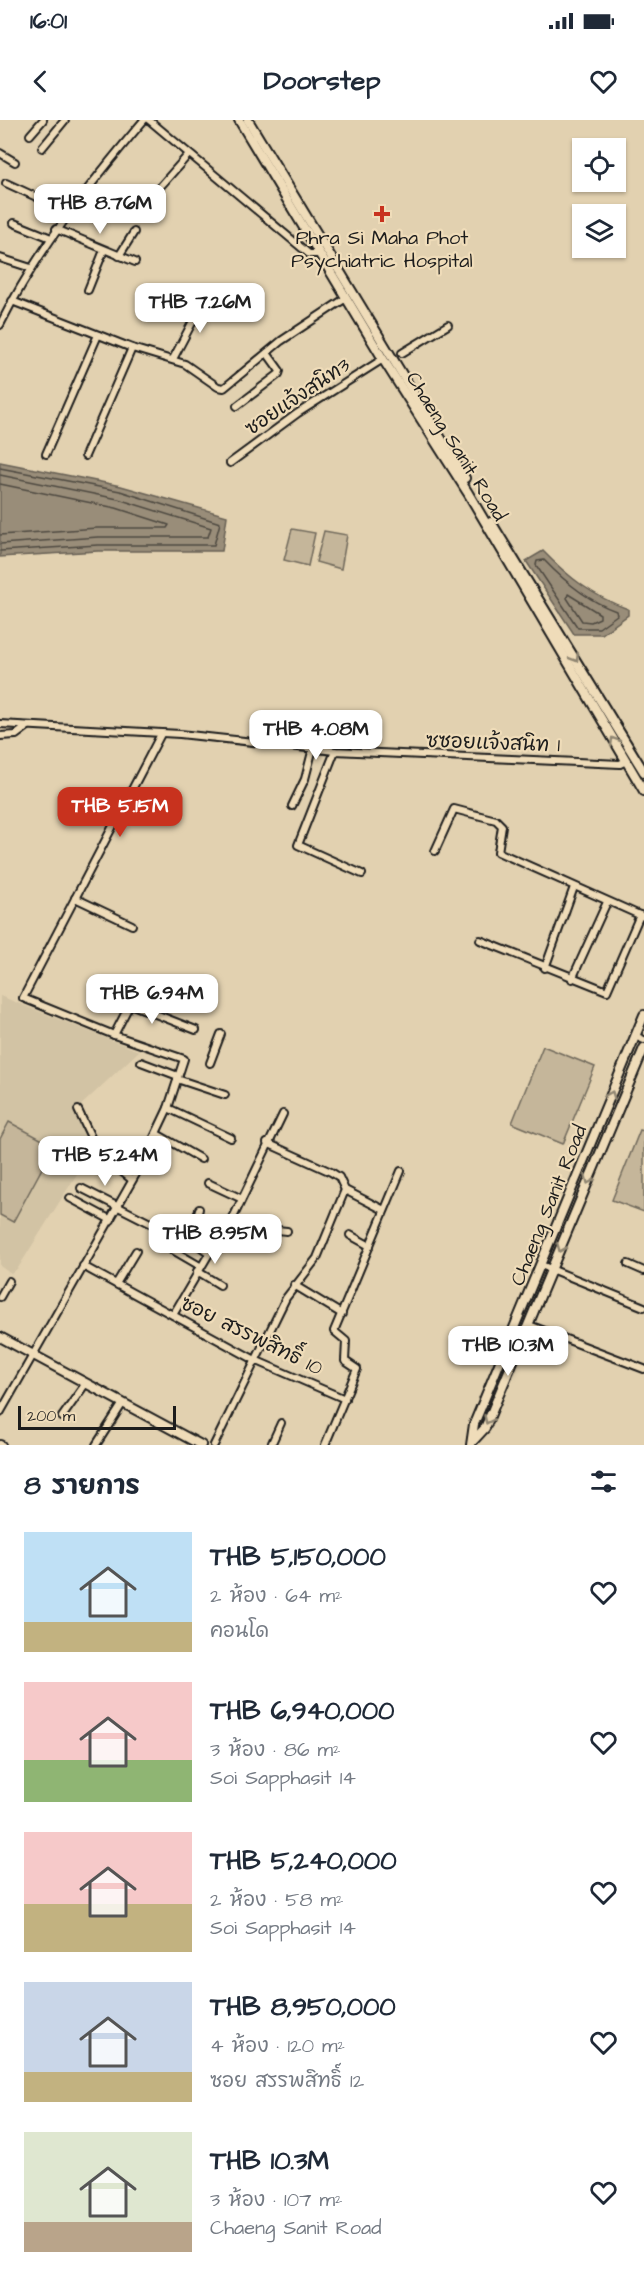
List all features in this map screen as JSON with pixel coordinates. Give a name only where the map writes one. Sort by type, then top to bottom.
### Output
[{"type":"main road","name":"Chaeng Sanit Road","points":[[239,120],[383,359],[468,493],[644,791]]},
{"type":"main road","name":"Chaeng Sanit Road","points":[[249,120],[644,772]]},
{"type":"main road","name":"Chaeng Sanit Road","points":[[474,1444],[474,1424],[644,1015]]},
{"type":"main road","name":"Chaeng Sanit Road","points":[[474,1444],[485,1428],[641,1065],[644,1048]]},
{"type":"main road","points":[[0,1337],[201,1445]]},
{"type":"street","points":[[30,135],[43,120]]},
{"type":"street","points":[[42,148],[65,120]]},
{"type":"street","points":[[0,325],[56,229],[144,120]]},
{"type":"street","points":[[149,120],[309,254],[320,254]]},
{"type":"street","points":[[0,153],[15,162]]},
{"type":"street","points":[[136,214],[189,154]]},
{"type":"street","points":[[6,183],[69,212]]},
{"type":"street","points":[[14,223],[51,237]]},
{"type":"street","points":[[56,229],[135,262]]},
{"type":"street","points":[[119,256],[134,232]]},
{"type":"street","points":[[88,290],[104,250]]},
{"type":"street","points":[[0,258],[32,268]]},
{"type":"street","points":[[0,303],[11,304],[132,348],[173,359],[218,387],[224,388],[267,353],[346,298]]},
{"type":"street","points":[[169,300],[196,315]]},
{"type":"street","points":[[173,359],[204,303],[227,311]]},
{"type":"street","points":[[402,353],[448,325]]},
{"type":"street","points":[[46,454],[98,335]]},
{"type":"street","points":[[85,456],[132,348]]},
{"type":"street","points":[[237,406],[279,374],[280,371],[267,353]]},
{"type":"street","name":"ซอยแจ้งสนิท3","points":[[230,463],[298,413],[383,359]]},
{"type":"street","name":"ซซอยแจ้งสนิท 1","points":[[0,724],[161,734],[335,751],[620,764],[626,761]]},
{"type":"street","points":[[0,736],[16,735],[28,726]]},
{"type":"street","points":[[0,1413],[2,1405],[111,1220],[157,1134],[184,1059],[114,1035],[22,998],[161,734]]},
{"type":"street","points":[[292,806],[305,778],[313,748]]},
{"type":"street","points":[[335,751],[325,782],[298,845],[362,874]]},
{"type":"street","points":[[435,851],[451,811],[459,808],[501,823],[498,852],[642,916],[607,992],[480,940]]},
{"type":"street","points":[[545,968],[574,887]]},
{"type":"street","points":[[75,898],[132,925]]},
{"type":"street","points":[[572,979],[607,902]]},
{"type":"street","points":[[114,1035],[130,1004],[196,1030]]},
{"type":"street","points":[[210,1063],[221,1034]]},
{"type":"street","points":[[635,1036],[644,1040]]},
{"type":"street","points":[[141,1062],[225,1095]]},
{"type":"street","points":[[168,1108],[231,1138]]},
{"type":"street","points":[[78,1110],[98,1152],[132,1180]]},
{"type":"street","points":[[173,1315],[208,1252],[221,1232],[230,1224],[240,1198],[283,1114]]},
{"type":"street","points":[[157,1134],[201,1159]]},
{"type":"street","points":[[267,1143],[331,1172],[339,1177],[345,1190],[384,1210]]},
{"type":"street","points":[[325,1445],[357,1369],[345,1361],[346,1341],[334,1330],[401,1171]]},
{"type":"street","points":[[208,1183],[240,1198]]},
{"type":"street","points":[[81,1188],[117,1208],[150,1222]]},
{"type":"street","points":[[214,1445],[294,1285],[317,1258],[345,1190]]},
{"type":"street","points":[[70,1198],[111,1220]]},
{"type":"street","points":[[199,1209],[194,1227],[216,1240]]},
{"type":"street","points":[[230,1224],[286,1231]]},
{"type":"street","points":[[175,1229],[208,1252]]},
{"type":"street","points":[[221,1232],[245,1247]]},
{"type":"street","points":[[350,1235],[370,1246]]},
{"type":"street","points":[[164,1245],[220,1285]]},
{"type":"street","points":[[116,1284],[136,1251]]},
{"type":"street","points":[[628,1264],[644,1271]]},
{"type":"street","points":[[541,1265],[644,1307]]},
{"type":"street","name":"ซอย สรรพสิทธิ์ 10","points":[[83,1266],[255,1360],[345,1399]]},
{"type":"street","points":[[0,1297],[9,1281]]},
{"type":"street","points":[[294,1285],[342,1314]]},
{"type":"street","points":[[529,1325],[644,1369]]},
{"type":"street","points":[[63,1417],[86,1383]]},
{"type":"street","points":[[96,1445],[123,1403]]},
{"type":"street","points":[[271,1445],[281,1423]]},
{"type":"shaded area","points":[[292,529],[315,533],[308,566],[284,560]]},
{"type":"shaded area","points":[[324,531],[347,535],[341,569],[316,562]]},
{"type":"shaded area","points":[[0,996],[139,1051],[76,1110],[92,1150],[18,1268],[11,1274],[0,1266]]},
{"type":"shaded area","points":[[543,1046],[595,1067],[563,1144],[512,1123]]},
{"type":"shaded area","points":[[9,1122],[54,1146],[13,1222],[0,1215],[0,1139]]},
{"type":"shaded area","points":[[640,1130],[644,1131],[644,1212],[612,1200]]},
{"type":"water","points":[[0,462],[121,486],[227,516],[222,551],[98,551],[0,557]]},
{"type":"water","points":[[543,551],[582,585],[604,599],[628,609],[628,615],[602,634],[574,634],[526,561]]},
{"type":"place","name":"Phra Si Maha Phot Psychiatric Hospital","points":[[382,214]]}]
